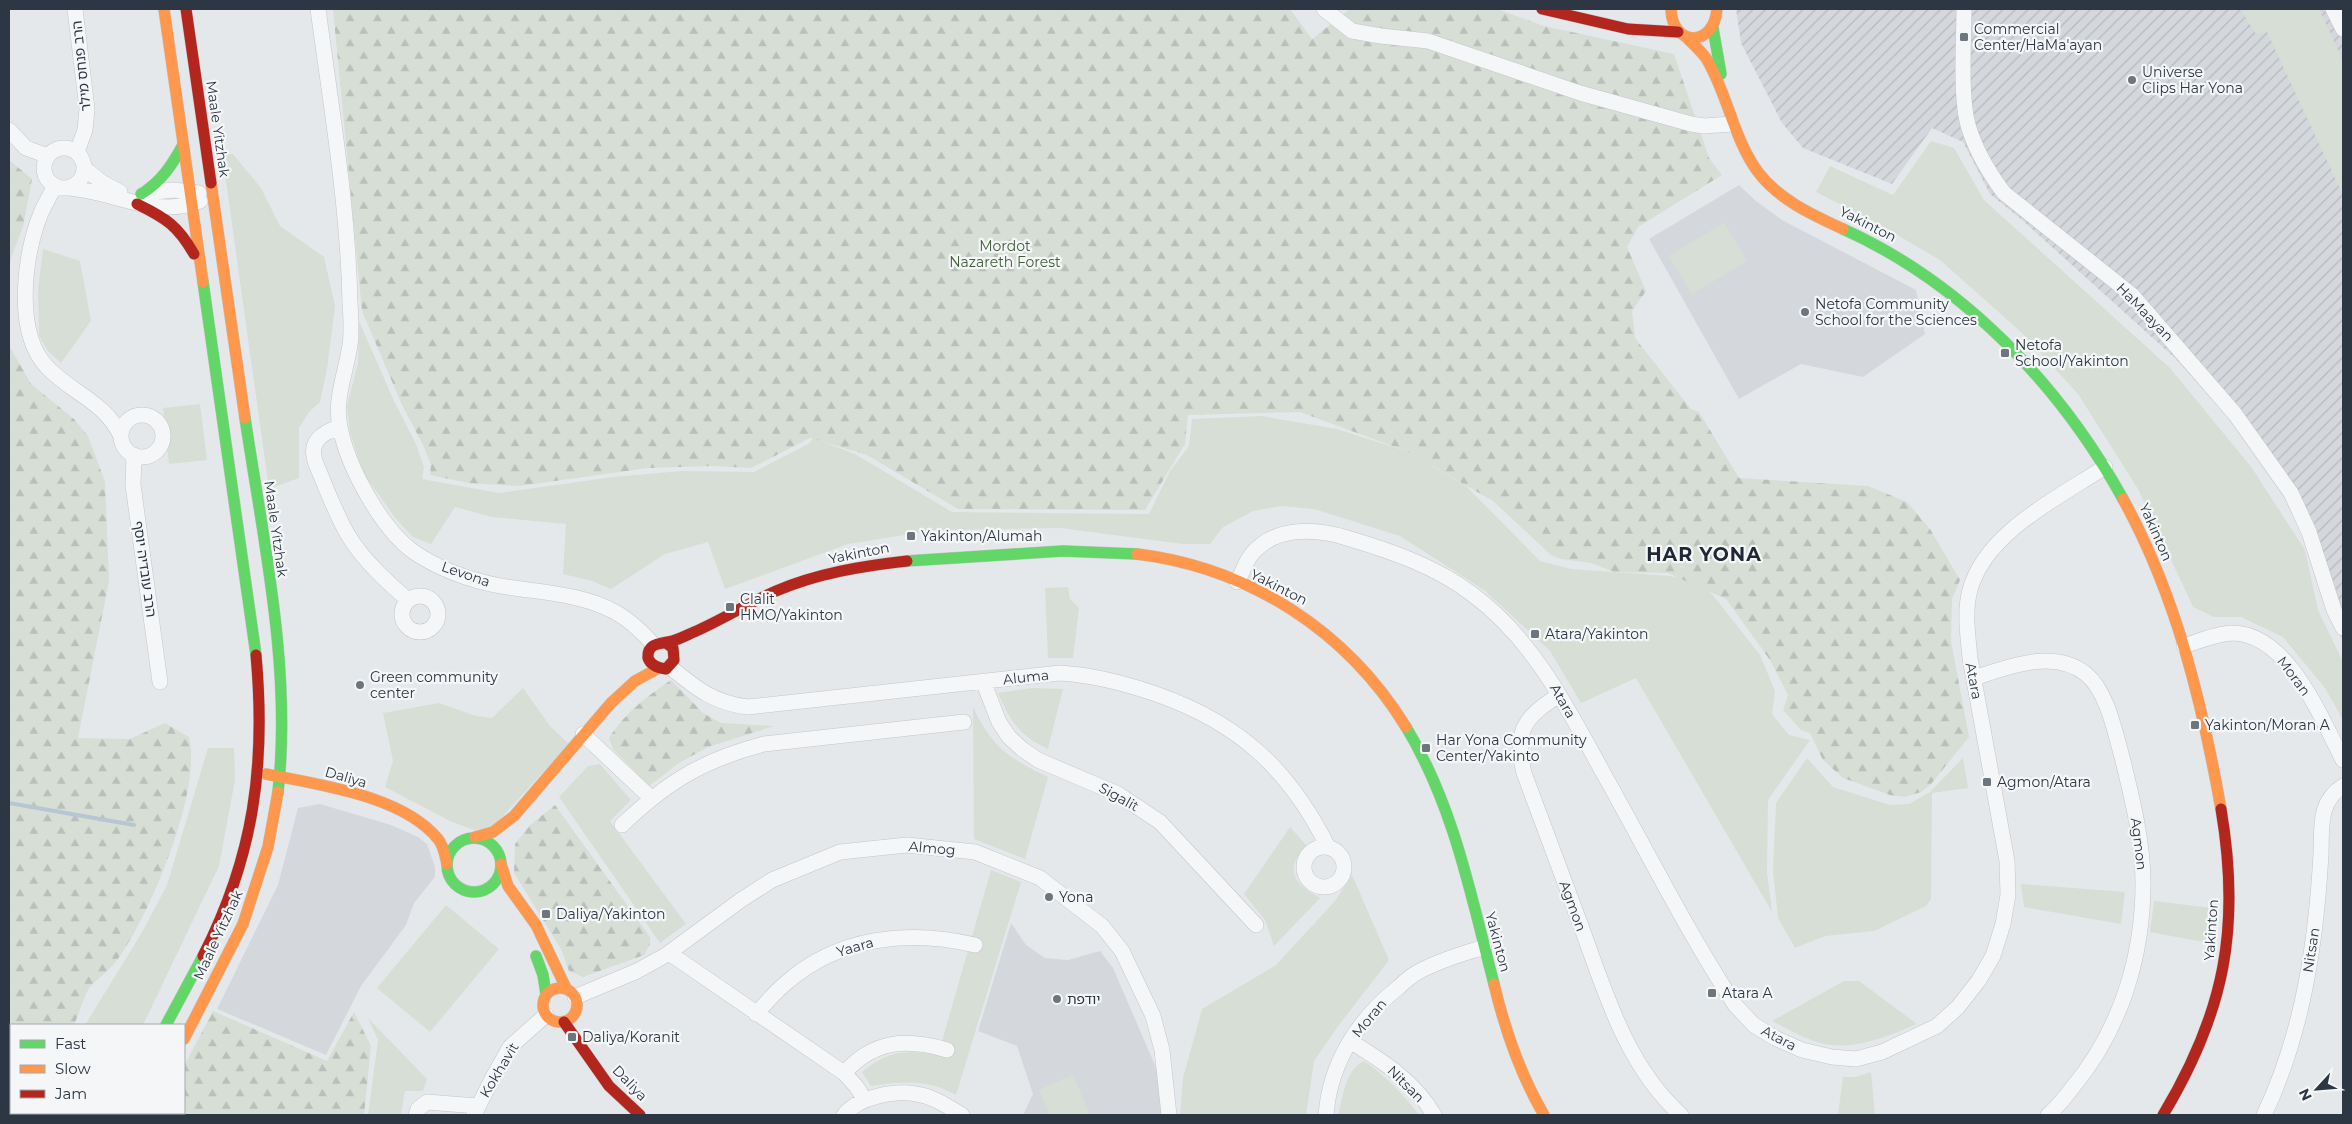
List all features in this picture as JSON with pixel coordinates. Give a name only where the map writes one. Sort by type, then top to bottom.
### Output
[{"type":"street","name":"הרב פנחס מילר","points":[[75,9],[87,109],[85,130],[77,152]]},
{"type":"street","name":"Maale Yitzhak","points":[[164,9],[258,665],[261,726],[259,773],[253,820],[230,898],[167,1024]]},
{"type":"street","name":"Maale Yitzhak","points":[[185,1037],[242,926],[250,905],[274,825],[281,777],[283,726],[280,663],[186,9]]},
{"type":"street","name":"Levona","points":[[318,9],[339,163],[350,287],[350,344],[340,389],[340,427],[353,464],[379,515],[392,533],[419,556],[456,572],[492,584],[558,594],[603,607],[632,623],[656,648]]},
{"type":"street","points":[[1324,9],[1352,31],[1428,41],[1580,93],[1691,124],[1704,126],[1731,121]]},
{"type":"street","points":[[1542,9],[1610,25],[1682,34],[1694,38],[1705,36],[1715,26]]},
{"type":"street","points":[[1671,9],[1670,18],[1682,34]]},
{"type":"street","name":"HaMaayan","points":[[1964,9],[1964,92],[1967,124],[1991,176],[2004,193],[2132,295],[2235,414],[2291,493],[2309,532],[2334,610],[2343,628]]},
{"type":"street","points":[[2333,9],[2343,29]]},
{"type":"street","name":"Yakinton","points":[[1723,10],[1715,26],[1717,57],[1731,121]]},
{"type":"street","name":"Yakinton","points":[[1682,34],[1706,59],[1750,162],[1774,189],[1817,216],[1902,258],[1943,288],[1984,323],[2034,373],[2089,441],[2127,504],[2145,541],[2184,646],[2223,814],[2229,917],[2227,951],[2220,985],[2208,1023],[2192,1063],[2163,1115]]},
{"type":"street","points":[[9,130],[26,148],[48,156]]},
{"type":"street","points":[[139,199],[161,181],[171,169],[183,145]]},
{"type":"street","points":[[98,405],[115,423],[126,449],[134,455],[144,457],[151,455],[160,446],[163,439],[160,426],[156,421],[144,416],[137,416],[98,405],[73,390],[46,366],[30,330],[25,308],[28,258],[41,213],[61,187],[78,184],[82,178],[84,168],[77,152],[64,148],[57,149],[48,156],[44,172],[47,179],[61,187],[139,199],[171,220],[180,229],[201,266]]},
{"type":"street","points":[[84,168],[112,188],[139,199],[168,207],[191,198],[213,196]]},
{"type":"street","points":[[121,436],[126,424],[137,416]]},
{"type":"street","points":[[340,427],[326,431],[315,441],[313,455],[316,464],[347,533],[356,548],[408,600]]},
{"type":"street","name":"הרב עובדיה יוסף","points":[[134,455],[133,485],[160,682]]},
{"type":"street","name":"Atara","points":[[1237,582],[1251,556],[1263,544],[1281,534],[1304,531],[1336,534],[1392,551],[1433,570],[1473,594],[1507,625],[1534,656],[1559,695],[1735,1005],[1754,1025],[1775,1038],[1810,1052],[1832,1058],[1856,1059],[1882,1052],[1937,1026],[1958,1007],[1993,956],[2003,924],[2008,895],[2007,861],[1967,629],[1970,590],[1978,570],[1988,553],[2006,535],[2031,516],[2105,467]]},
{"type":"street","name":"Yakinton","points":[[626,689],[656,648],[694,632],[775,590],[846,569],[900,561],[1055,551],[1094,551],[1166,559],[1212,571],[1266,594],[1321,628],[1371,679],[1416,743],[1440,792],[1484,947],[1502,1021],[1517,1064],[1544,1115]]},
{"type":"street","name":"Yakinton","points":[[471,838],[484,839],[517,814],[583,734],[626,689],[640,676],[667,663],[694,632]]},
{"type":"street","name":"Moran","points":[[2184,646],[2233,633],[2265,644],[2282,657],[2309,694],[2343,760]]},
{"type":"street","points":[[656,648],[673,648],[667,663],[650,664],[656,648]]},
{"type":"street","name":"Agmon","points":[[1974,678],[2032,662],[2047,661],[2064,664],[2087,674],[2099,690],[2112,718],[2130,788],[2140,838],[2143,883],[2140,928],[2133,967],[2121,1008],[2102,1047],[2083,1076],[2048,1115]]},
{"type":"street","name":"Aluma","points":[[667,663],[698,690],[718,701],[748,707],[1060,674],[1084,675],[1112,680],[1182,703],[1230,728],[1254,746],[1280,772],[1316,823],[1328,847]]},
{"type":"street","name":"Sigalit","points":[[983,681],[999,722],[1009,737],[1022,749],[1038,760],[1118,794],[1160,822],[1256,924]]},
{"type":"street","name":"Agmon","points":[[1559,695],[1538,709],[1526,722],[1520,736],[1519,752],[1524,773],[1611,1006],[1634,1054],[1653,1084],[1681,1115]]},
{"type":"street","points":[[622,825],[651,798],[701,765],[732,752],[764,744],[964,722]]},
{"type":"street","points":[[583,734],[651,798]]},
{"type":"street","name":"Daliya","points":[[259,773],[359,795],[403,813],[438,839],[443,847],[447,864]]},
{"type":"street","name":"Nitsan","points":[[2264,1115],[2286,1063],[2300,1012],[2312,954],[2318,899],[2322,814],[2328,799],[2343,786]]},
{"type":"street","name":"Yakinton","points":[[501,860],[500,849],[517,814]]},
{"type":"street","name":"Daliya","points":[[420,824],[458,840],[471,838]]},
{"type":"street","points":[[492,897],[466,891],[452,881],[447,864],[452,848],[471,838],[490,843],[501,860],[508,886],[536,925],[571,993],[577,1010],[571,1019],[564,1022],[555,1022],[546,1015],[542,1005],[546,994],[543,974],[530,942]]},
{"type":"street","name":"Almog","points":[[571,993],[637,971],[669,953],[741,900],[772,880],[840,852],[907,844],[975,852],[1040,878],[1102,926],[1122,951],[1153,1016],[1162,1050],[1169,1115]]},
{"type":"street","points":[[475,892],[491,886],[496,880],[501,860]]},
{"type":"street","points":[[514,914],[524,929]]},
{"type":"street","name":"Yaara","points":[[756,1014],[786,983],[808,966],[835,951],[894,937],[928,937],[975,945]]},
{"type":"street","name":"Moran","points":[[1326,1115],[1336,1071],[1350,1041],[1377,1004],[1417,972],[1446,959],[1484,947]]},
{"type":"street","points":[[669,953],[844,1073],[865,1100]]},
{"type":"street","points":[[546,994],[555,988],[571,993]]},
{"type":"street","name":"Kokhavit","points":[[416,1115],[418,1109],[427,1102],[476,1111],[510,1047],[524,1032],[546,1015]]},
{"type":"street","name":"Daliya","points":[[564,1022],[609,1086],[640,1115]]},
{"type":"street","name":"Nitsan","points":[[1350,1041],[1394,1069],[1419,1094],[1434,1115]]},
{"type":"street","points":[[844,1073],[868,1051],[889,1044],[910,1042],[947,1050]]},
{"type":"street","points":[[844,1115],[865,1100],[887,1094],[916,1093],[934,1099],[962,1115]]},
{"type":"shaded area","points":[[1736,9],[2343,9],[2343,641],[2326,606],[2310,544],[2259,452],[2176,359],[2021,219],[1990,194],[1963,142],[1932,128],[1892,184],[1803,148],[1782,123],[1741,43]]},
{"type":"shaded area","name":"Netofa Community School for the Sciences","points":[[1739,185],[1756,201],[1782,220],[1916,290],[1925,334],[1863,377],[1801,364],[1739,399],[1649,239]]},
{"type":"shaded area","points":[[320,804],[391,825],[418,837],[427,844],[435,867],[435,877],[414,903],[406,925],[361,986],[326,1055],[217,1009],[278,885],[298,808]]},
{"type":"shaded area","name":"יודפת","points":[[1011,923],[1026,945],[1045,958],[1068,960],[1100,951],[1113,968],[1161,1079],[1165,1115],[1023,1115],[1033,1094],[1017,1046],[978,1031]]},
{"type":"green space","name":"Mordot Nazareth Forest","points":[[333,9],[1290,9],[1312,39],[1350,9],[1497,9],[1544,26],[1674,54],[1709,158],[1722,175],[1638,227],[1627,247],[1646,291],[1632,311],[1635,338],[1691,409],[1699,412],[1739,478],[1868,486],[1907,502],[1930,529],[1960,580],[1952,599],[1951,641],[1969,737],[1931,784],[1921,792],[1905,797],[1890,795],[1843,778],[1823,760],[1810,733],[1801,730],[1783,710],[1788,695],[1770,660],[1726,599],[1668,573],[1614,572],[1591,563],[1561,559],[1551,555],[1493,501],[1406,451],[1300,412],[1188,415],[1185,444],[1145,510],[958,509],[867,455],[810,438],[751,468],[712,466],[648,468],[519,486],[468,483],[430,475],[431,465],[423,445],[402,405],[362,311]]},
{"type":"green space","points":[[2240,9],[2319,9],[2343,61],[2343,195],[2267,32],[2256,34]]},
{"type":"green space","points":[[1931,141],[1954,148],[1984,200],[2170,368],[2252,468],[2305,550],[2318,610],[2343,662],[2343,720],[2325,688],[2283,637],[2241,617],[2214,617],[2193,607],[2138,489],[2078,394],[2022,333],[1940,260],[1875,222],[1816,192],[1830,166],[1893,195]]},
{"type":"green space","points":[[222,153],[233,154],[261,188],[280,226],[324,257],[335,306],[327,369],[320,402],[309,412],[299,428],[299,478],[269,489]]},
{"type":"green space","points":[[9,160],[32,179],[23,227],[11,258],[9,271]]},
{"type":"green space","points":[[1724,223],[1747,261],[1692,294],[1669,256]]},
{"type":"green space","points":[[43,249],[80,261],[91,321],[61,363],[48,351],[39,336],[38,290]]},
{"type":"green space","points":[[359,321],[394,401],[416,444],[424,467],[422,479],[499,493],[613,477],[681,471],[754,472],[810,443],[813,438],[855,454],[952,512],[1149,514],[1170,471],[1189,446],[1192,419],[1262,416],[1337,429],[1406,451],[1466,486],[1540,561],[1571,569],[1670,576],[1692,580],[1712,594],[1760,655],[1775,691],[1772,714],[1789,735],[1810,740],[1768,800],[1767,872],[1772,912],[1636,678],[1581,703],[1550,651],[1484,590],[1400,536],[1314,509],[1281,506],[1253,511],[1223,527],[1210,544],[1183,544],[1060,528],[936,530],[848,544],[725,589],[708,542],[665,554],[611,589],[592,581],[563,574],[566,524],[492,517],[455,507],[431,544],[413,537],[397,520],[363,473],[350,432],[347,406],[358,363]]},
{"type":"green space","points":[[9,340],[10,347],[31,384],[74,419],[88,436],[105,482],[109,581],[78,738],[130,739],[165,723],[189,737],[191,759],[182,816],[161,877],[136,930],[121,955],[88,990],[74,1024],[10,1024],[10,1114],[50,1115],[9,1115]]},
{"type":"green space","points":[[200,404],[207,460],[169,464],[163,408]]},
{"type":"green space","points":[[1068,587],[1070,599],[1079,608],[1073,658],[1048,658],[1045,588]]},
{"type":"green space","points":[[671,680],[703,713],[721,723],[774,726],[708,747],[679,763],[649,786],[613,749],[609,738],[622,720]]},
{"type":"green space","points":[[523,688],[550,726],[569,744],[492,828],[474,830],[450,821],[385,787],[393,761],[383,713],[439,703],[476,716],[492,718]]},
{"type":"green space","points":[[1032,688],[1063,689],[1048,749],[1030,739],[1017,727],[998,693]]},
{"type":"green space","points":[[973,707],[987,732],[1003,750],[1048,777],[1025,859],[974,839]]},
{"type":"green space","points":[[208,748],[234,748],[235,780],[219,866],[143,1024],[86,1024],[141,934],[167,885]]},
{"type":"green space","points":[[1807,758],[1833,787],[1890,805],[1909,804],[1930,792],[1963,758],[1968,788],[1932,793],[1931,899],[1926,906],[1874,931],[1825,936],[1795,948],[1778,918],[1773,871],[1776,803]]},
{"type":"green space","points":[[600,764],[631,800],[610,821],[686,924],[660,943],[559,797],[588,766]]},
{"type":"green space","points":[[555,805],[650,937],[650,944],[644,955],[583,977],[569,971],[561,949],[514,873],[515,844],[530,825]]},
{"type":"green space","points":[[1290,827],[1306,845],[1295,862],[1295,876],[1303,887],[1320,898],[1274,946],[1265,920],[1244,894]]},
{"type":"green space","points":[[991,870],[1021,882],[956,1095],[936,1086],[925,1084],[904,1082],[871,1086],[862,1072],[881,1059],[907,1052],[938,1055]]},
{"type":"green space","points":[[1352,875],[1389,960],[1314,1061],[1306,1115],[1180,1115],[1183,1078],[1202,1009],[1276,965],[1335,901]]},
{"type":"green space","points":[[2021,884],[2125,892],[2121,924],[2024,907]]},
{"type":"green space","points":[[2154,901],[2212,908],[2209,943],[2150,932]]},
{"type":"green space","points":[[446,905],[499,949],[430,1032],[377,988]]},
{"type":"green space","points":[[1844,981],[1859,981],[1917,1024],[1878,1039],[1852,1045],[1838,1045],[1811,1040],[1772,1021]]},
{"type":"green space","points":[[213,1011],[327,1061],[354,1012],[371,1046],[364,1115],[163,1115],[185,1114],[185,1064]]},
{"type":"green space","points":[[368,1018],[427,1079],[423,1091],[405,1091],[401,1115],[368,1115],[378,1040]]},
{"type":"green space","points":[[1364,1061],[1394,1086],[1419,1115],[1338,1115],[1343,1092],[1349,1077],[1358,1065]]},
{"type":"green space","points":[[1871,1072],[1875,1115],[1838,1115],[1843,1077],[1856,1077]]},
{"type":"green space","points":[[1073,1075],[1090,1115],[1050,1115],[1039,1090]]},
{"type":"waterway","points":[[9,803],[134,825]]},
{"type":"traffic: fast","points":[[1713,28],[1721,74]]},
{"type":"traffic: fast","points":[[141,194],[165,172],[183,145]]},
{"type":"traffic: fast","points":[[1843,229],[1887,251],[1929,278],[1968,308],[2004,342],[2070,416],[2098,457],[2123,499]]},
{"type":"traffic: fast","points":[[203,282],[256,655]]},
{"type":"traffic: fast","points":[[245,418],[274,605],[281,699],[281,746],[278,792]]},
{"type":"traffic: fast","points":[[907,561],[1063,551],[1137,554]]},
{"type":"traffic: fast","points":[[1406,727],[1423,757],[1449,820],[1469,885],[1494,984]]},
{"type":"traffic: fast","points":[[469,838],[479,838],[489,842],[497,850],[501,865],[497,880],[489,888],[479,892],[469,892],[459,888],[451,880],[447,870],[447,860],[451,850],[459,842],[469,838]]},
{"type":"traffic: fast","points":[[167,1024],[203,956]]},
{"type":"traffic: fast","points":[[536,956],[543,975],[546,994]]},
{"type":"traffic: slow","points":[[164,9],[203,282]]},
{"type":"traffic: slow","points":[[1671,9],[1673,22],[1678,31],[1685,36],[1693,38],[1709,31],[1714,22],[1717,9]]},
{"type":"traffic: slow","points":[[1685,36],[1704,55],[1714,72],[1742,145],[1749,159],[1766,182],[1797,206],[1843,229]]},
{"type":"traffic: slow","points":[[211,183],[245,418]]},
{"type":"traffic: slow","points":[[2123,499],[2142,535],[2158,573],[2185,650],[2196,689],[2221,809]]},
{"type":"traffic: slow","points":[[1137,554],[1179,562],[1218,573],[1256,590],[1292,610],[1325,634],[1355,661],[1382,693],[1406,727]]},
{"type":"traffic: slow","points":[[475,837],[493,832],[514,816],[611,703],[635,681],[657,669]]},
{"type":"traffic: slow","points":[[266,774],[358,794],[403,812],[422,824],[438,839],[443,848],[447,864]]},
{"type":"traffic: slow","points":[[185,1037],[243,924],[268,847],[278,792]]},
{"type":"traffic: slow","points":[[501,864],[508,886],[536,925],[566,988]]},
{"type":"traffic: slow","points":[[1494,984],[1514,1051],[1544,1115]]},
{"type":"traffic: slow","points":[[560,988],[567,989],[572,993],[576,998],[577,1005],[576,1012],[572,1017],[567,1021],[560,1022],[553,1021],[548,1017],[544,1012],[543,1005],[544,998],[548,993],[553,989],[560,988]]},
{"type":"traffic: jam","points":[[186,9],[211,183]]},
{"type":"traffic: jam","points":[[1542,9],[1628,29],[1678,32]]},
{"type":"traffic: jam","points":[[137,204],[164,219],[177,230],[194,254]]},
{"type":"traffic: jam","points":[[666,643],[673,648],[674,660],[666,669],[651,663],[648,653],[652,646],[683,637],[766,596],[808,579],[841,571],[907,561]]},
{"type":"traffic: jam","points":[[203,956],[234,882],[245,846],[252,810],[257,773],[259,735],[256,655]]},
{"type":"traffic: jam","points":[[2163,1115],[2184,1077],[2201,1040],[2214,1004],[2223,968],[2228,931],[2229,892],[2227,852],[2221,809]]},
{"type":"traffic: jam","points":[[564,1022],[609,1086],[640,1115]]},
{"type":"place","name":"Commercial Center/HaMa'ayan","points":[[1964,37]]},
{"type":"place","name":"Universe Clips Har Yona","points":[[2132,80]]},
{"type":"place","name":"Netofa Community School for the Sciences","points":[[1805,312]]},
{"type":"place","name":"Netofa School/Yakinton","points":[[2005,353]]},
{"type":"place","name":"Yakinton/Alumah","points":[[911,536]]},
{"type":"place","name":"Clalit HMO/Yakinton","points":[[730,607]]},
{"type":"place","name":"Atara/Yakinton","points":[[1535,634]]},
{"type":"place","name":"Green community center","points":[[360,685]]},
{"type":"place","name":"Yakinton/Moran A","points":[[2195,725]]},
{"type":"place","name":"Har Yona Community Center/Yakinto","points":[[1426,748]]},
{"type":"place","name":"Agmon/Atara","points":[[1987,782]]},
{"type":"place","name":"Yona","points":[[1049,897]]},
{"type":"place","name":"Daliya/Yakinton","points":[[546,914]]},
{"type":"place","name":"Atara A","points":[[1712,993]]},
{"type":"place","name":"יודפת","points":[[1057,999]]},
{"type":"place","name":"Daliya/Koranit","points":[[572,1037]]},
{"type":"district","name":"HAR YONA","points":[[1704,554]]}]
